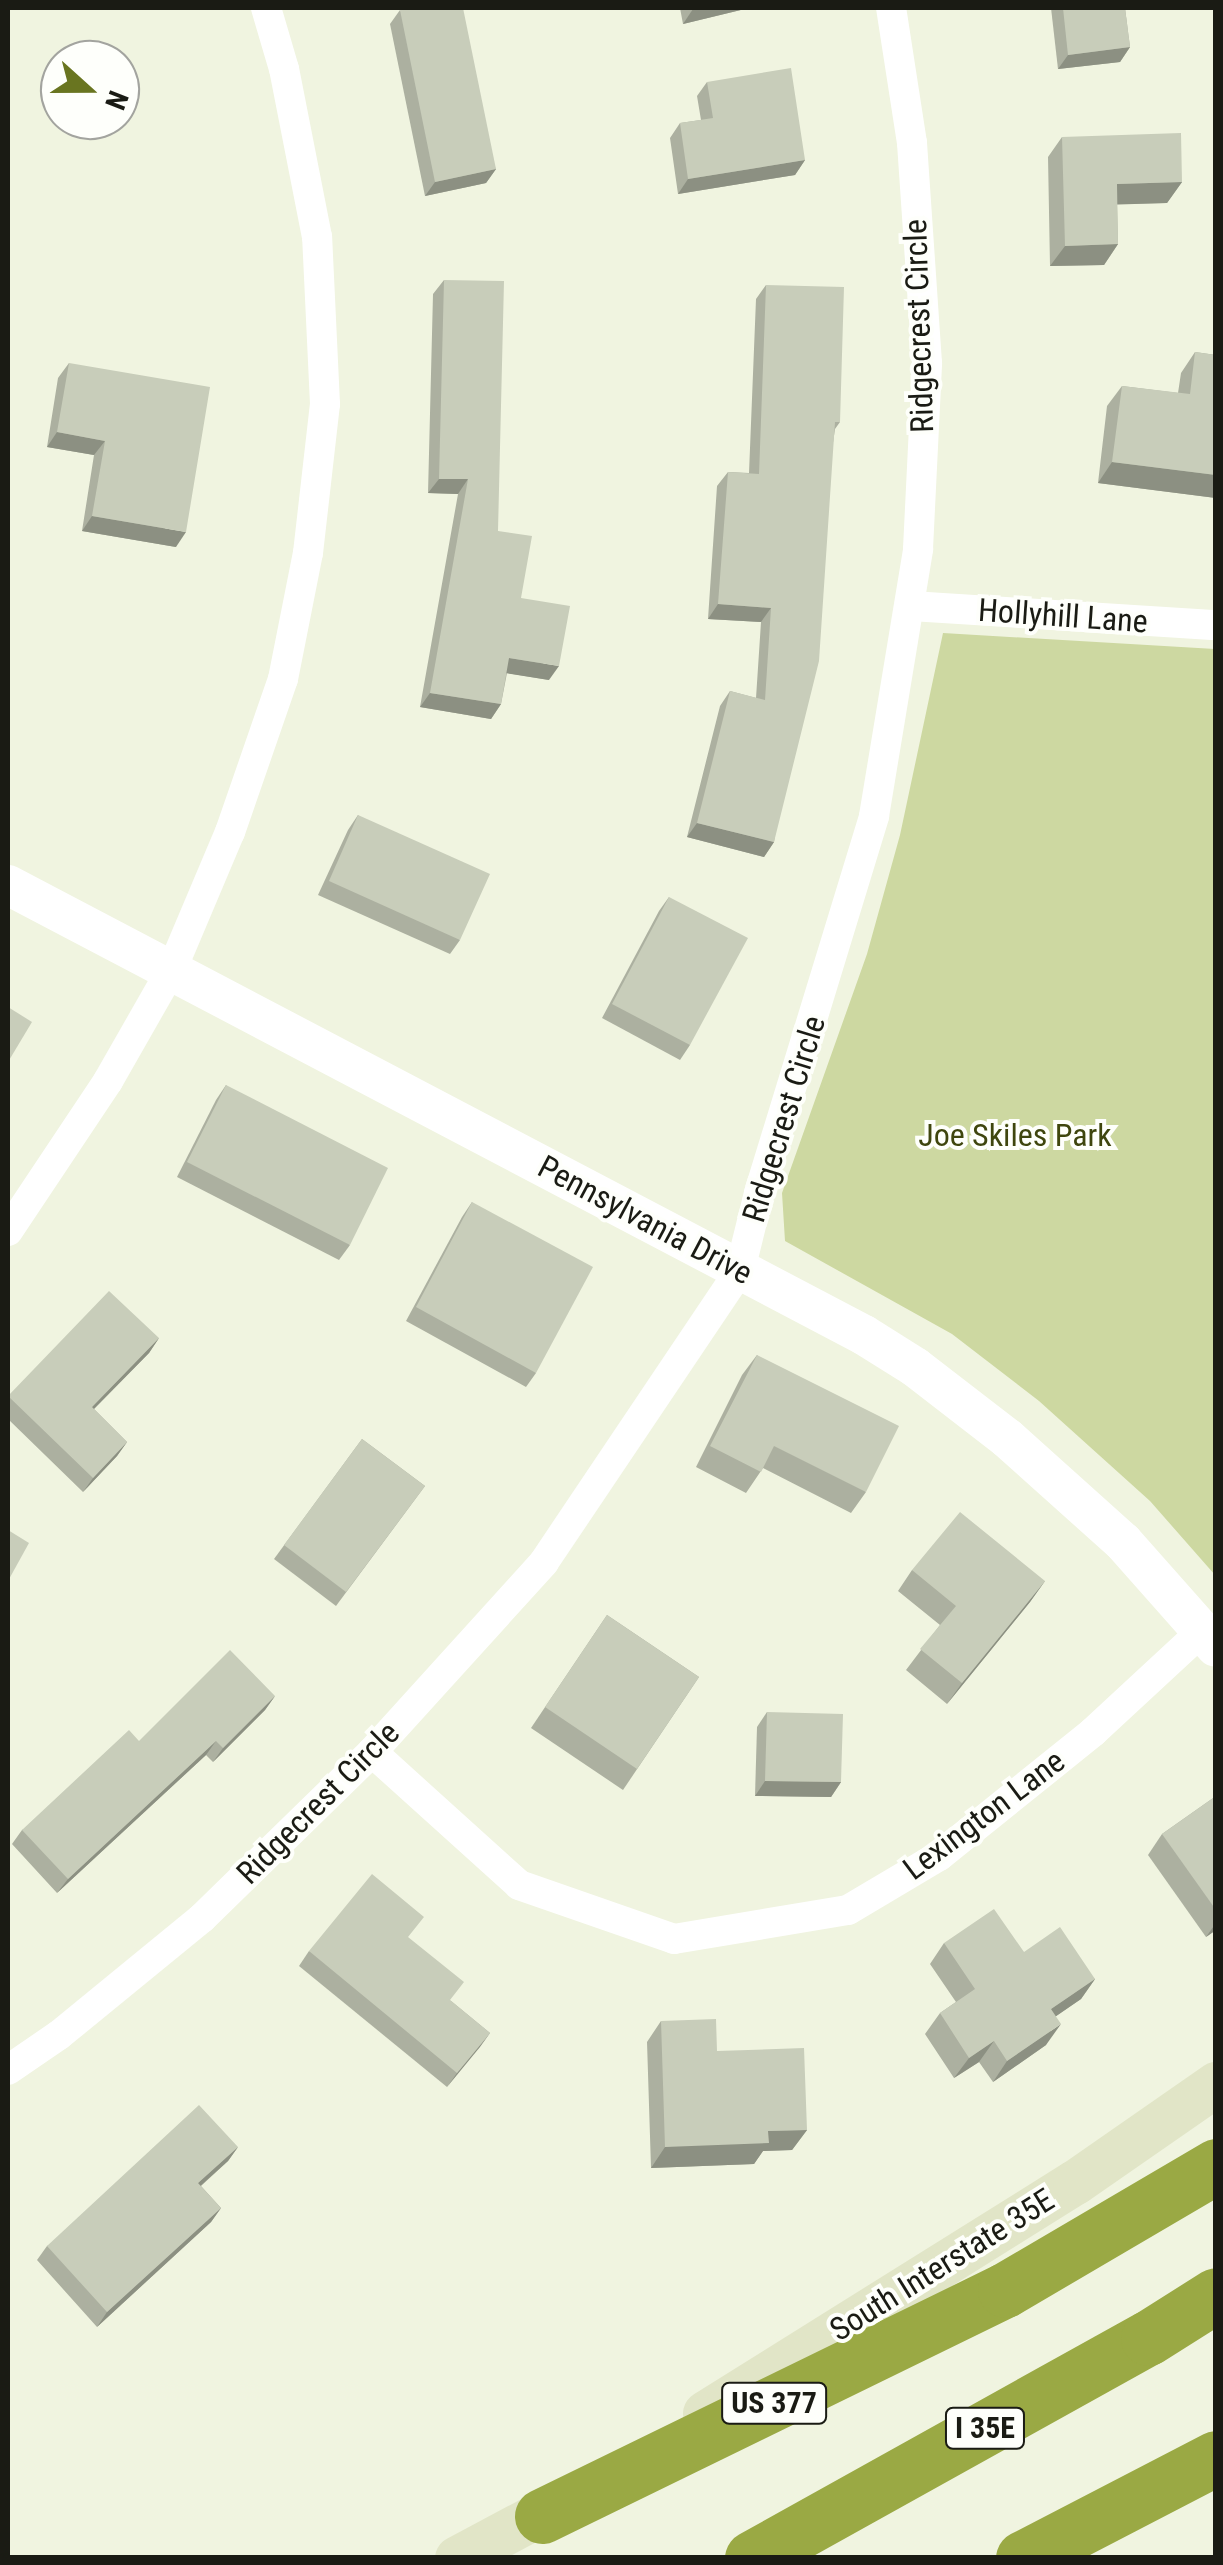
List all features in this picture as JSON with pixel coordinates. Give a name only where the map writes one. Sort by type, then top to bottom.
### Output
[{"type":"highway","name":"US 377","points":[[542,2516],[1005,2290],[1216,2166]]},
{"type":"highway","name":"I 35E","points":[[752,2558],[1148,2338],[1216,2295]]},
{"type":"highway","points":[[1022,2558],[1216,2458]]},
{"type":"main road","name":"South Interstate 35E","points":[[457,2558],[542,2516],[1075,2182],[1216,2084]]},
{"type":"street","points":[[8,1232],[108,1080],[172,969],[230,832],[283,679],[308,554],[325,404],[317,237],[284,68],[266,8]]},
{"type":"street","name":"Ridgecrest Circle","points":[[8,2070],[59,2035],[202,1918],[372,1752],[544,1562],[740,1270],[759,1193],[874,816],[918,549],[926,362],[912,143],[890,8]]},
{"type":"street","name":"Hollyhill Lane","points":[[911,606],[1216,626]]},
{"type":"street","name":"Pennsylvania Drive","points":[[8,885],[740,1270],[915,1367],[1007,1438],[1123,1542],[1209,1639]]},
{"type":"street","name":"Lexington Lane","points":[[372,1752],[518,1885],[674,1939],[848,1910],[939,1856],[1209,1639]]},
{"type":"green space","name":"Joe Skiles Park","points":[[943,633],[1215,649],[1215,1575],[1150,1501],[1039,1401],[952,1334],[785,1241],[782,1193],[867,954],[900,835]]},
{"type":"building","points":[[463,8],[496,169],[435,182],[400,10]]},
{"type":"building","points":[[1063,8],[1125,8],[1130,47],[1068,55]]},
{"type":"building","points":[[791,68],[805,160],[688,179],[680,123],[713,118],[707,82]]},
{"type":"building","points":[[1181,133],[1182,182],[1117,184],[1118,244],[1065,246],[1062,137]]},
{"type":"building","points":[[444,280],[504,281],[498,531],[532,536],[521,598],[570,606],[559,666],[509,658],[501,704],[430,693],[468,479],[439,479]]},
{"type":"building","points":[[766,285],[844,287],[840,422],[835,422],[819,661],[774,842],[697,823],[730,691],[765,700],[771,608],[718,604],[728,472],[759,474]]},
{"type":"building","points":[[1195,352],[1216,355],[1216,475],[1112,462],[1122,386],[1190,394]]},
{"type":"building","points":[[69,363],[210,387],[186,532],[92,516],[105,441],[57,432]]},
{"type":"building","points":[[358,815],[490,874],[460,940],[329,881]]},
{"type":"building","points":[[669,897],[748,938],[690,1045],[612,1004]]},
{"type":"building","points":[[8,1007],[32,1022],[8,1062]]},
{"type":"building","points":[[226,1085],[388,1168],[350,1245],[187,1162]]},
{"type":"building","points":[[472,1202],[593,1267],[536,1373],[416,1307]]},
{"type":"building","points":[[109,1291],[159,1338],[92,1407],[127,1442],[93,1478],[8,1396]]},
{"type":"building","points":[[757,1355],[899,1426],[866,1492],[774,1446],[761,1472],[710,1446]]},
{"type":"building","points":[[362,1439],[425,1486],[346,1592],[284,1545]]},
{"type":"building","points":[[960,1512],[1045,1581],[962,1683],[920,1649],[956,1606],[912,1570]]},
{"type":"building","points":[[8,1530],[29,1543],[8,1581]]},
{"type":"building","points":[[607,1615],[699,1677],[637,1769],[545,1707]]},
{"type":"building","points":[[230,1650],[275,1696],[223,1748],[216,1741],[68,1879],[22,1830],[129,1730],[139,1741]]},
{"type":"building","points":[[767,1712],[843,1714],[841,1782],[765,1781]]},
{"type":"building","points":[[1216,1796],[1216,1910],[1162,1834]]},
{"type":"building","points":[[372,1874],[424,1917],[408,1937],[464,1982],[450,2000],[490,2033],[457,2073],[309,1951]]},
{"type":"building","points":[[994,1909],[1024,1952],[1060,1927],[1095,1979],[1051,2009],[1061,2024],[1007,2061],[994,2041],[969,2058],[940,2013],[975,1989],[944,1943]]},
{"type":"building","points":[[716,2019],[717,2051],[804,2048],[807,2130],[768,2131],[769,2143],[665,2147],[661,2021]]},
{"type":"building","points":[[199,2105],[238,2147],[198,2183],[221,2208],[107,2312],[47,2246]]}]
